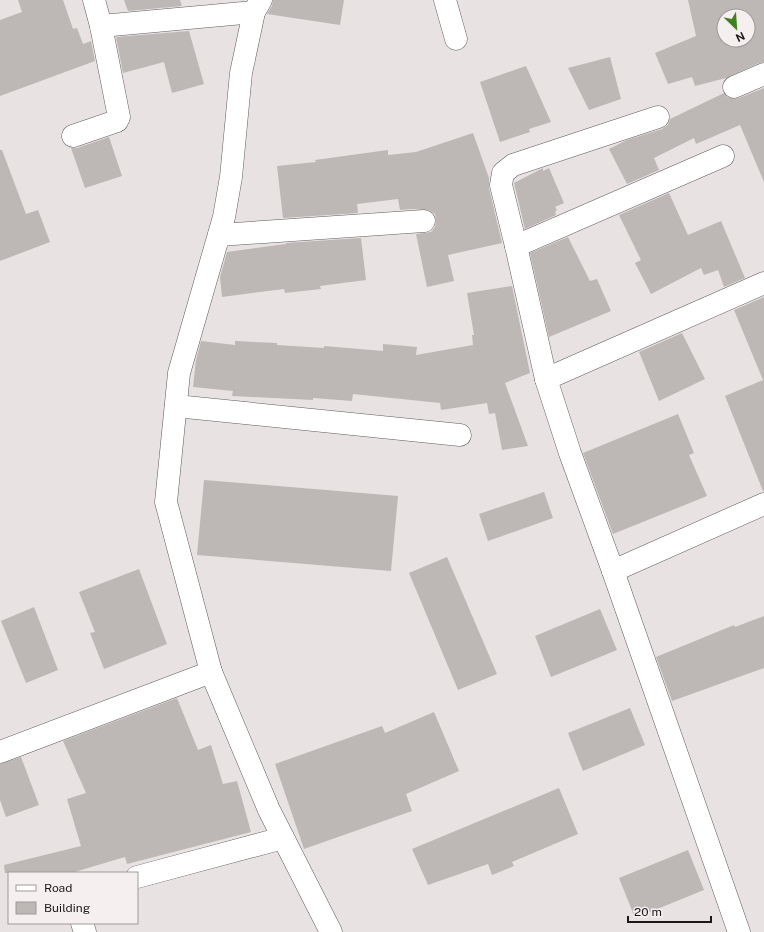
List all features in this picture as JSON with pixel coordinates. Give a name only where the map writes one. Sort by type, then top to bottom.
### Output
[{"type":"street","points":[[73,136],[117,121],[119,117],[101,26],[94,0]]},
{"type":"street","points":[[445,0],[456,39]]},
{"type":"street","points":[[101,26],[257,6],[241,72],[231,177],[224,217],[179,373],[166,502],[211,672],[269,810],[331,932]]},
{"type":"street","points":[[734,87],[764,74]]},
{"type":"street","points":[[658,117],[513,165],[503,173],[501,186],[546,378],[570,453],[613,571],[739,932]]},
{"type":"street","points":[[516,246],[724,156]]},
{"type":"street","points":[[218,235],[424,221]]},
{"type":"street","points":[[546,378],[764,283]]},
{"type":"street","points":[[176,406],[460,435]]},
{"type":"street","points":[[613,571],[764,504]]},
{"type":"street","points":[[0,752],[211,672]]},
{"type":"street","points":[[138,877],[282,838]]},
{"type":"building","points":[[18,0],[63,0],[73,29],[77,28],[83,44],[91,41],[95,61],[0,96],[0,20],[22,12]]},
{"type":"building","points":[[124,0],[180,0],[182,6],[128,11]]},
{"type":"building","points":[[273,0],[344,0],[340,25],[267,14],[272,6]]},
{"type":"building","points":[[688,0],[764,0],[764,62],[726,78],[695,86],[692,77],[668,84],[655,53],[696,36]]},
{"type":"building","points":[[189,31],[204,84],[172,93],[164,62],[123,73],[116,37]]},
{"type":"building","points":[[610,57],[621,99],[589,110],[568,68]]},
{"type":"building","points":[[526,66],[551,122],[529,129],[530,132],[500,142],[480,82]]},
{"type":"building","points":[[764,88],[764,182],[740,125],[696,144],[694,138],[654,158],[659,170],[627,184],[609,149],[627,140],[662,129],[668,125],[670,119],[724,93],[727,97],[733,99]]},
{"type":"building","points":[[473,133],[489,178],[489,188],[502,243],[448,255],[454,281],[427,287],[416,234],[431,232],[435,227],[435,214],[429,210],[400,210],[398,199],[357,204],[358,213],[283,218],[277,166],[316,162],[315,160],[388,150],[388,155],[416,152]]},
{"type":"building","points":[[109,137],[122,176],[85,188],[71,148],[77,148]]},
{"type":"building","points":[[0,150],[2,150],[26,214],[38,210],[50,242],[0,261]]},
{"type":"building","points":[[543,168],[543,171],[549,168],[564,203],[555,207],[557,210],[555,212],[556,215],[525,229],[514,183]]},
{"type":"building","points":[[669,193],[688,235],[721,221],[745,278],[724,287],[718,270],[704,275],[701,268],[651,294],[635,263],[641,260],[619,215]]},
{"type":"building","points":[[568,237],[590,281],[597,279],[611,311],[549,337],[530,253]]},
{"type":"building","points":[[361,238],[366,280],[320,286],[321,289],[285,293],[284,289],[222,297],[220,277],[227,252],[286,243]]},
{"type":"building","points":[[512,286],[530,373],[505,383],[528,446],[502,450],[495,413],[489,414],[487,403],[441,410],[440,403],[353,394],[352,401],[313,398],[313,400],[232,396],[233,391],[193,387],[196,360],[201,341],[235,345],[235,341],[277,343],[277,345],[324,348],[324,346],[383,351],[383,344],[417,347],[416,355],[473,345],[472,335],[474,335],[467,293]]},
{"type":"building","points":[[764,297],[763,491],[725,396],[763,380],[734,310]]},
{"type":"building","points":[[682,333],[705,379],[659,401],[639,352]]},
{"type":"building","points":[[678,414],[694,453],[689,455],[707,496],[613,534],[583,453]]},
{"type":"building","points":[[204,480],[398,496],[391,571],[197,555]]},
{"type":"building","points":[[544,492],[553,518],[488,541],[479,514]]},
{"type":"building","points":[[447,557],[497,674],[458,690],[409,573]]},
{"type":"building","points":[[139,569],[167,644],[104,669],[90,633],[95,632],[79,592]]},
{"type":"building","points":[[34,607],[58,670],[26,683],[1,621]]},
{"type":"building","points":[[600,609],[617,650],[551,677],[535,636]]},
{"type":"building","points":[[764,616],[764,668],[672,701],[656,657],[734,625],[735,627]]},
{"type":"building","points":[[177,698],[198,750],[211,745],[223,784],[237,781],[251,832],[127,864],[125,857],[74,872],[5,873],[4,865],[81,846],[67,799],[86,793],[63,741]]},
{"type":"building","points":[[630,708],[645,745],[583,771],[568,733]]},
{"type":"building","points":[[434,712],[459,771],[406,794],[412,811],[304,849],[275,764],[382,726],[385,733]]},
{"type":"building","points":[[21,757],[39,805],[6,817],[0,800],[0,764]]},
{"type":"building","points":[[559,788],[578,834],[512,862],[514,866],[492,875],[488,864],[428,885],[412,849]]},
{"type":"building","points":[[688,850],[704,890],[635,918],[619,878]]}]
